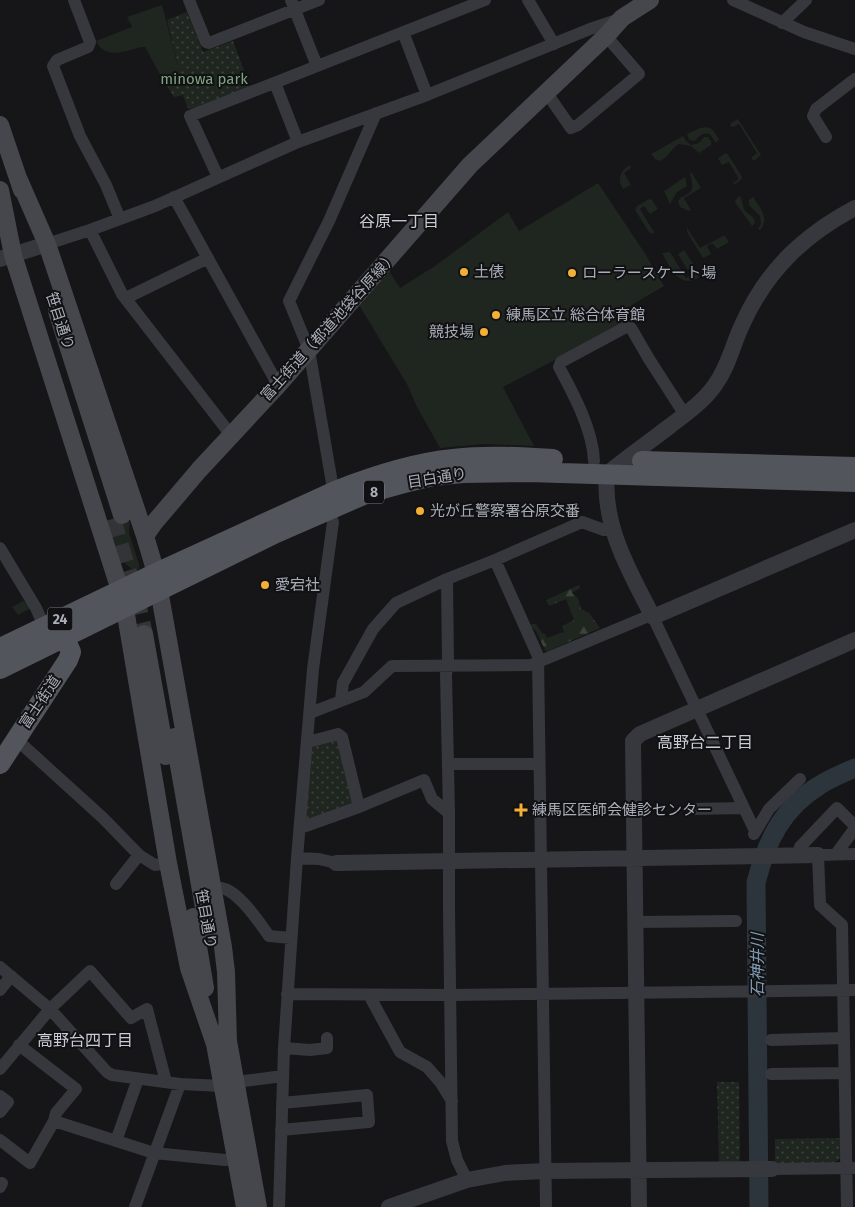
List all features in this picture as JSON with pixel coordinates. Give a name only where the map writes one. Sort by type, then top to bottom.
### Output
[{"type":"main road","name":"富士街道（都道池袋谷原線）","points":[[145,536],[160,515],[278,385],[470,165],[606,36],[622,18],[650,0]]},
{"type":"main road","points":[[0,125],[19,180],[24,251],[123,599],[168,863],[189,968],[221,1043]]},
{"type":"main road","points":[[0,188],[24,251],[145,536],[158,582],[214,889],[226,972],[221,1043]]},
{"type":"main road","name":"笹目通り","points":[[24,251],[117,517]]},
{"type":"main road","name":"目白通り","points":[[0,648],[44,626],[123,599],[335,491],[364,479],[396,470],[454,459],[511,457],[601,467],[855,482]]},
{"type":"main road","name":"目白通り","points":[[158,582],[234,554],[368,493],[441,475],[601,467],[623,461],[855,467]]},
{"type":"main road","name":"目白通り","points":[[0,669],[64,638],[123,599]]},
{"type":"main road","name":"笹目通り","points":[[150,632],[221,1043],[258,1207]]},
{"type":"main road","name":"富士街道","points":[[0,764],[68,660],[71,652],[64,638]]},
{"type":"main road","name":"笹目通り","points":[[229,1084],[236,1158],[244,1207]]},
{"type":"street","points":[[74,0],[90,42],[88,47],[56,60],[54,66],[80,136],[106,185],[120,219]]},
{"type":"street","points":[[189,0],[206,42],[209,43],[293,5],[318,0]]},
{"type":"street","points":[[218,177],[190,116],[485,0]]},
{"type":"street","points":[[528,0],[554,44]]},
{"type":"street","points":[[733,0],[804,32],[855,49]]},
{"type":"street","points":[[782,23],[806,0]]},
{"type":"street","points":[[293,5],[317,66]]},
{"type":"street","points":[[24,251],[120,219],[298,142],[427,95],[622,18]]},
{"type":"street","points":[[403,32],[427,95]]},
{"type":"street","points":[[546,92],[572,128],[578,126],[639,74],[606,36]]},
{"type":"street","points":[[826,137],[813,116],[816,109],[855,79]]},
{"type":"street","points":[[275,83],[298,142]]},
{"type":"street","points":[[335,491],[308,350],[289,301],[329,221],[376,113]]},
{"type":"street","points":[[174,197],[278,385]]},
{"type":"street","points":[[623,461],[685,415],[716,384],[726,367],[742,323],[754,300],[776,267],[821,228],[855,208]]},
{"type":"street","points":[[90,230],[122,294],[231,435]]},
{"type":"street","points":[[126,298],[208,258]]},
{"type":"street","points":[[685,415],[631,328],[626,327],[561,362],[559,367],[572,391],[601,467],[606,485],[612,530],[754,832],[769,809],[800,779]]},
{"type":"street","points":[[279,1207],[284,1048],[297,858],[313,669],[333,522],[328,510]]},
{"type":"street","points":[[341,700],[343,683],[373,629],[396,604],[447,579],[582,522],[604,530],[612,530]]},
{"type":"street","points":[[310,713],[364,692],[392,666],[531,666],[855,530]]},
{"type":"street","points":[[0,548],[34,605],[44,626]]},
{"type":"street","points":[[495,560],[538,656],[546,1207]]},
{"type":"street","points":[[447,579],[448,666],[446,674],[450,861],[452,1141],[457,1160],[467,1180]]},
{"type":"street","points":[[639,1207],[633,741],[640,734],[697,708],[855,640]]},
{"type":"street","points":[[308,742],[338,734],[342,737],[359,807]]},
{"type":"street","points":[[16,739],[103,818],[139,854],[155,865],[168,863]]},
{"type":"street","points":[[448,764],[539,764]]},
{"type":"street","points":[[300,828],[359,807],[424,780],[432,799],[449,812]]},
{"type":"street","points":[[692,809],[744,808]]},
{"type":"street","points":[[798,856],[800,847],[838,808],[855,827],[836,854]]},
{"type":"street","points":[[116,884],[139,854]]},
{"type":"street","points":[[297,858],[320,859],[336,863],[855,854]]},
{"type":"street","points":[[818,855],[820,905],[842,925],[849,990],[844,1038],[851,1168],[847,1207]]},
{"type":"street","points":[[214,889],[223,888],[239,898],[254,913],[269,936],[292,938]]},
{"type":"street","points":[[636,922],[736,921]]},
{"type":"street","points":[[0,967],[50,1009],[107,1072],[112,1075],[180,1084],[229,1084],[283,1076]]},
{"type":"street","points":[[0,1069],[50,1009],[90,971],[131,1018],[147,1009],[166,1078],[165,1082]]},
{"type":"street","points":[[0,990],[11,976]]},
{"type":"street","points":[[288,994],[451,995],[849,990]]},
{"type":"street","points":[[368,995],[400,1052],[427,1067],[441,1083],[452,1101]]},
{"type":"street","points":[[284,1048],[310,1050],[327,1048],[327,1038]]},
{"type":"street","points":[[771,1040],[844,1038]]},
{"type":"street","points":[[0,1140],[30,1163],[54,1121],[56,1113],[76,1089],[20,1045]]},
{"type":"street","points":[[771,1074],[845,1073]]},
{"type":"street","points":[[116,1141],[138,1079]]},
{"type":"street","points":[[135,1207],[180,1084]]},
{"type":"street","points":[[0,1096],[8,1102],[0,1112]]},
{"type":"street","points":[[281,1130],[369,1122],[367,1096],[282,1103]]},
{"type":"street","points":[[54,1121],[154,1153],[225,1160],[236,1158]]},
{"type":"street","points":[[389,1207],[467,1180],[505,1173],[851,1168]]},
{"type":"green space","points":[[162,5],[179,70],[162,78],[145,47],[116,53],[105,51],[96,41],[132,27],[127,17]]},
{"type":"green space","name":"minowa park","points":[[187,12],[203,52],[233,41],[251,89],[196,111],[188,108],[183,95],[174,97],[162,78],[179,70],[167,20]]},
{"type":"green space","points":[[738,119],[761,155],[754,161],[751,158],[757,153],[739,124],[733,127],[730,126],[731,123]]},
{"type":"green space","points":[[707,127],[712,129],[719,139],[717,142],[715,142],[710,134],[701,135],[695,141],[689,140],[687,134]]},
{"type":"green space","points":[[683,136],[691,145],[699,143],[704,137],[708,137],[711,145],[699,153],[691,146],[679,144],[665,158],[659,161],[651,154]]},
{"type":"green space","points":[[726,153],[742,177],[734,185],[733,183],[739,179],[729,162],[722,165],[718,158]]},
{"type":"green space","points":[[630,165],[631,168],[624,173],[631,185],[623,189],[620,176]]},
{"type":"green space","points":[[690,173],[692,173],[701,188],[684,198],[691,210],[689,211],[680,207],[678,202],[680,198],[691,191]]},
{"type":"green space","points":[[685,177],[687,186],[677,192],[670,204],[664,191]]},
{"type":"green space","name":"練馬区立 総合体育館","points":[[598,183],[644,252],[664,286],[625,309],[631,320],[503,387],[534,446],[483,444],[440,448],[417,407],[408,386],[359,305],[388,269],[400,288],[435,266],[508,212],[519,231]]},
{"type":"green space","points":[[740,196],[744,209],[754,220],[755,223],[752,226],[735,202]]},
{"type":"green space","points":[[753,197],[764,217],[763,226],[760,230],[758,229],[761,224],[760,216],[749,205],[749,200]]},
{"type":"green space","points":[[649,199],[652,200],[658,209],[650,214],[644,206],[640,209],[654,232],[653,234],[649,232],[635,210],[637,206]]},
{"type":"green space","points":[[687,228],[700,248],[723,236],[729,242],[717,249],[712,243],[707,246],[711,254],[703,258],[687,232]]},
{"type":"green space","points":[[684,250],[694,265],[689,269],[687,269],[678,254]]},
{"type":"green space","points":[[670,252],[686,278],[697,272],[698,278],[685,281],[680,278],[672,270],[662,253]]},
{"type":"green space","points":[[130,515],[129,533],[139,564],[139,569],[133,570],[120,559],[108,523]]},
{"type":"green space","points":[[579,585],[580,588],[572,593],[578,598],[581,609],[589,613],[600,628],[546,652],[536,631],[530,626],[531,624],[536,624],[547,638],[564,632],[562,626],[574,620],[566,599],[549,606],[546,600]]},
{"type":"green space","points":[[23,601],[33,607],[18,615],[12,607]]},
{"type":"green space","points":[[336,739],[340,742],[353,800],[350,805],[310,821],[305,819],[312,748],[317,743]]},
{"type":"green space","points":[[717,1082],[739,1082],[740,1161],[719,1162]]},
{"type":"green space","points":[[841,1138],[841,1158],[834,1163],[775,1164],[775,1139]]},
{"type":"waterway","name":"石神井川","points":[[759,1207],[756,883],[771,840],[795,804],[820,785],[855,768]]},
{"type":"tunnel","points":[[112,519],[135,595],[144,634]]},
{"type":"place","name":"土俵","points":[[464,272]]},
{"type":"place","name":"ローラースケート場","points":[[572,273]]},
{"type":"place","name":"練馬区立 総合体育館","points":[[496,315]]},
{"type":"place","name":"競技場","points":[[484,332]]},
{"type":"place","name":"光が丘警察署谷原交番","points":[[420,511]]},
{"type":"place","name":"愛宕社","points":[[265,585]]},
{"type":"place","name":"練馬区医師会健診センター","points":[[521,810]]},
{"type":"district","name":"谷原一丁目","points":[[399,221]]},
{"type":"district","name":"高野台二丁目","points":[[705,742]]},
{"type":"district","name":"高野台四丁目","points":[[85,1040]]}]
